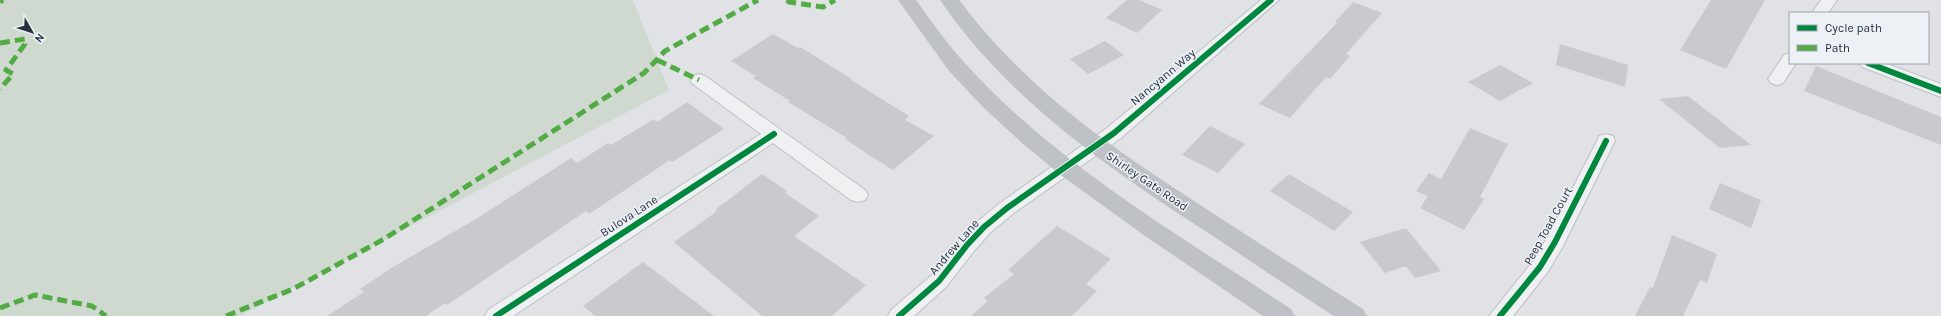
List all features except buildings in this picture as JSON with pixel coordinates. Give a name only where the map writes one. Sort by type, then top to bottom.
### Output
[{"type":"main road","points":[[907,0],[955,65],[1029,138],[1112,202],[1282,316]]},
{"type":"main road","name":"Shirley Gate Road","points":[[949,0],[990,52],[1024,86],[1096,146],[1142,178],[1354,316]]},
{"type":"street","name":"Nancyann Way","points":[[1066,168],[1096,146],[1271,0]]},
{"type":"street","points":[[1821,12],[1828,0]]},
{"type":"street","points":[[1777,79],[1789,61]]},
{"type":"street","points":[[1871,64],[1941,91]]},
{"type":"street","points":[[699,80],[858,195]]},
{"type":"street","name":"Bulova Lane","points":[[496,316],[774,134]]},
{"type":"street","name":"Peep Toad Court","points":[[1500,316],[1540,267],[1606,141]]},
{"type":"street","name":"Andrew Lane","points":[[899,316],[939,281],[984,227],[1007,208],[1066,168]]},
{"type":"shaded area","points":[[0,0],[633,0],[669,90],[240,316],[0,316]]},
{"type":"marked path","points":[[226,316],[293,289],[384,239],[644,73],[665,51],[758,0]]},
{"type":"marked path","points":[[787,0],[789,2],[823,7],[835,0]]},
{"type":"marked path","points":[[0,43],[25,39],[25,44],[6,70],[13,74],[0,89]]},
{"type":"marked path","points":[[657,60],[699,80]]},
{"type":"marked path","points":[[0,308],[35,295],[92,306],[106,316]]},
{"type":"cycle path","points":[[899,316],[939,281],[967,245],[984,227],[1007,208],[1114,133],[1271,0]]},
{"type":"cycle path","points":[[1871,64],[1941,91]]},
{"type":"cycle path","points":[[496,316],[774,134]]},
{"type":"cycle path","points":[[1500,316],[1540,267],[1555,242],[1606,141]]}]
